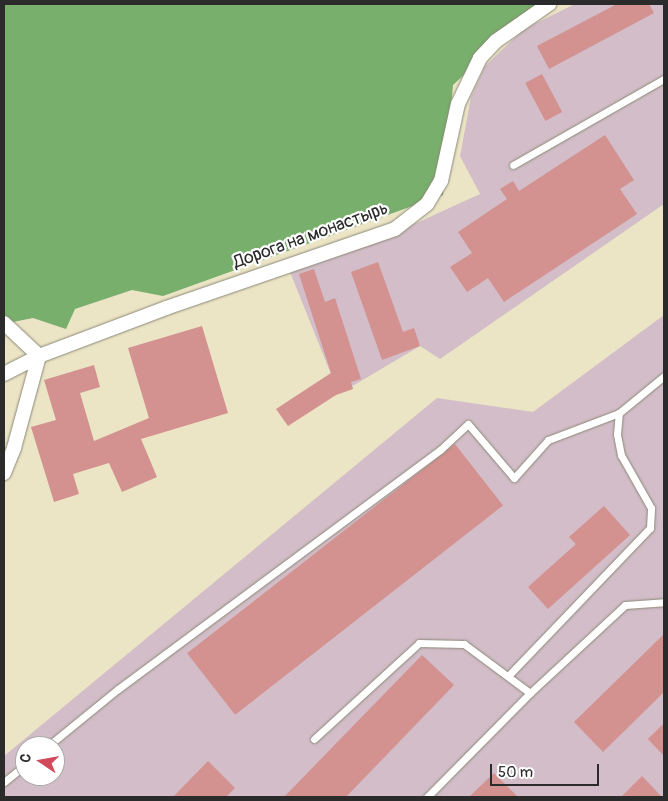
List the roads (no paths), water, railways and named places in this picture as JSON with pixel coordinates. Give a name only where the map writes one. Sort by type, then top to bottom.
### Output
[{"type":"street","name":"Дорога на монастырь","points":[[4,374],[39,356],[166,308],[395,229],[427,204],[441,181],[458,104],[480,58],[496,41],[549,4]]},
{"type":"street","points":[[4,323],[39,356],[14,448],[4,474]]},
{"type":"lane","points":[[513,164],[664,79]]},
{"type":"lane","points":[[60,736],[118,689],[440,450],[468,424],[514,478],[548,440],[619,413],[664,376]]},
{"type":"lane","points":[[508,676],[650,528],[652,508],[621,455],[617,434],[619,413]]},
{"type":"lane","points":[[427,797],[530,693],[625,606],[664,602]]},
{"type":"lane","points":[[314,739],[419,643],[464,644],[530,693]]},
{"type":"lane","points":[[4,782],[15,773]]}]
